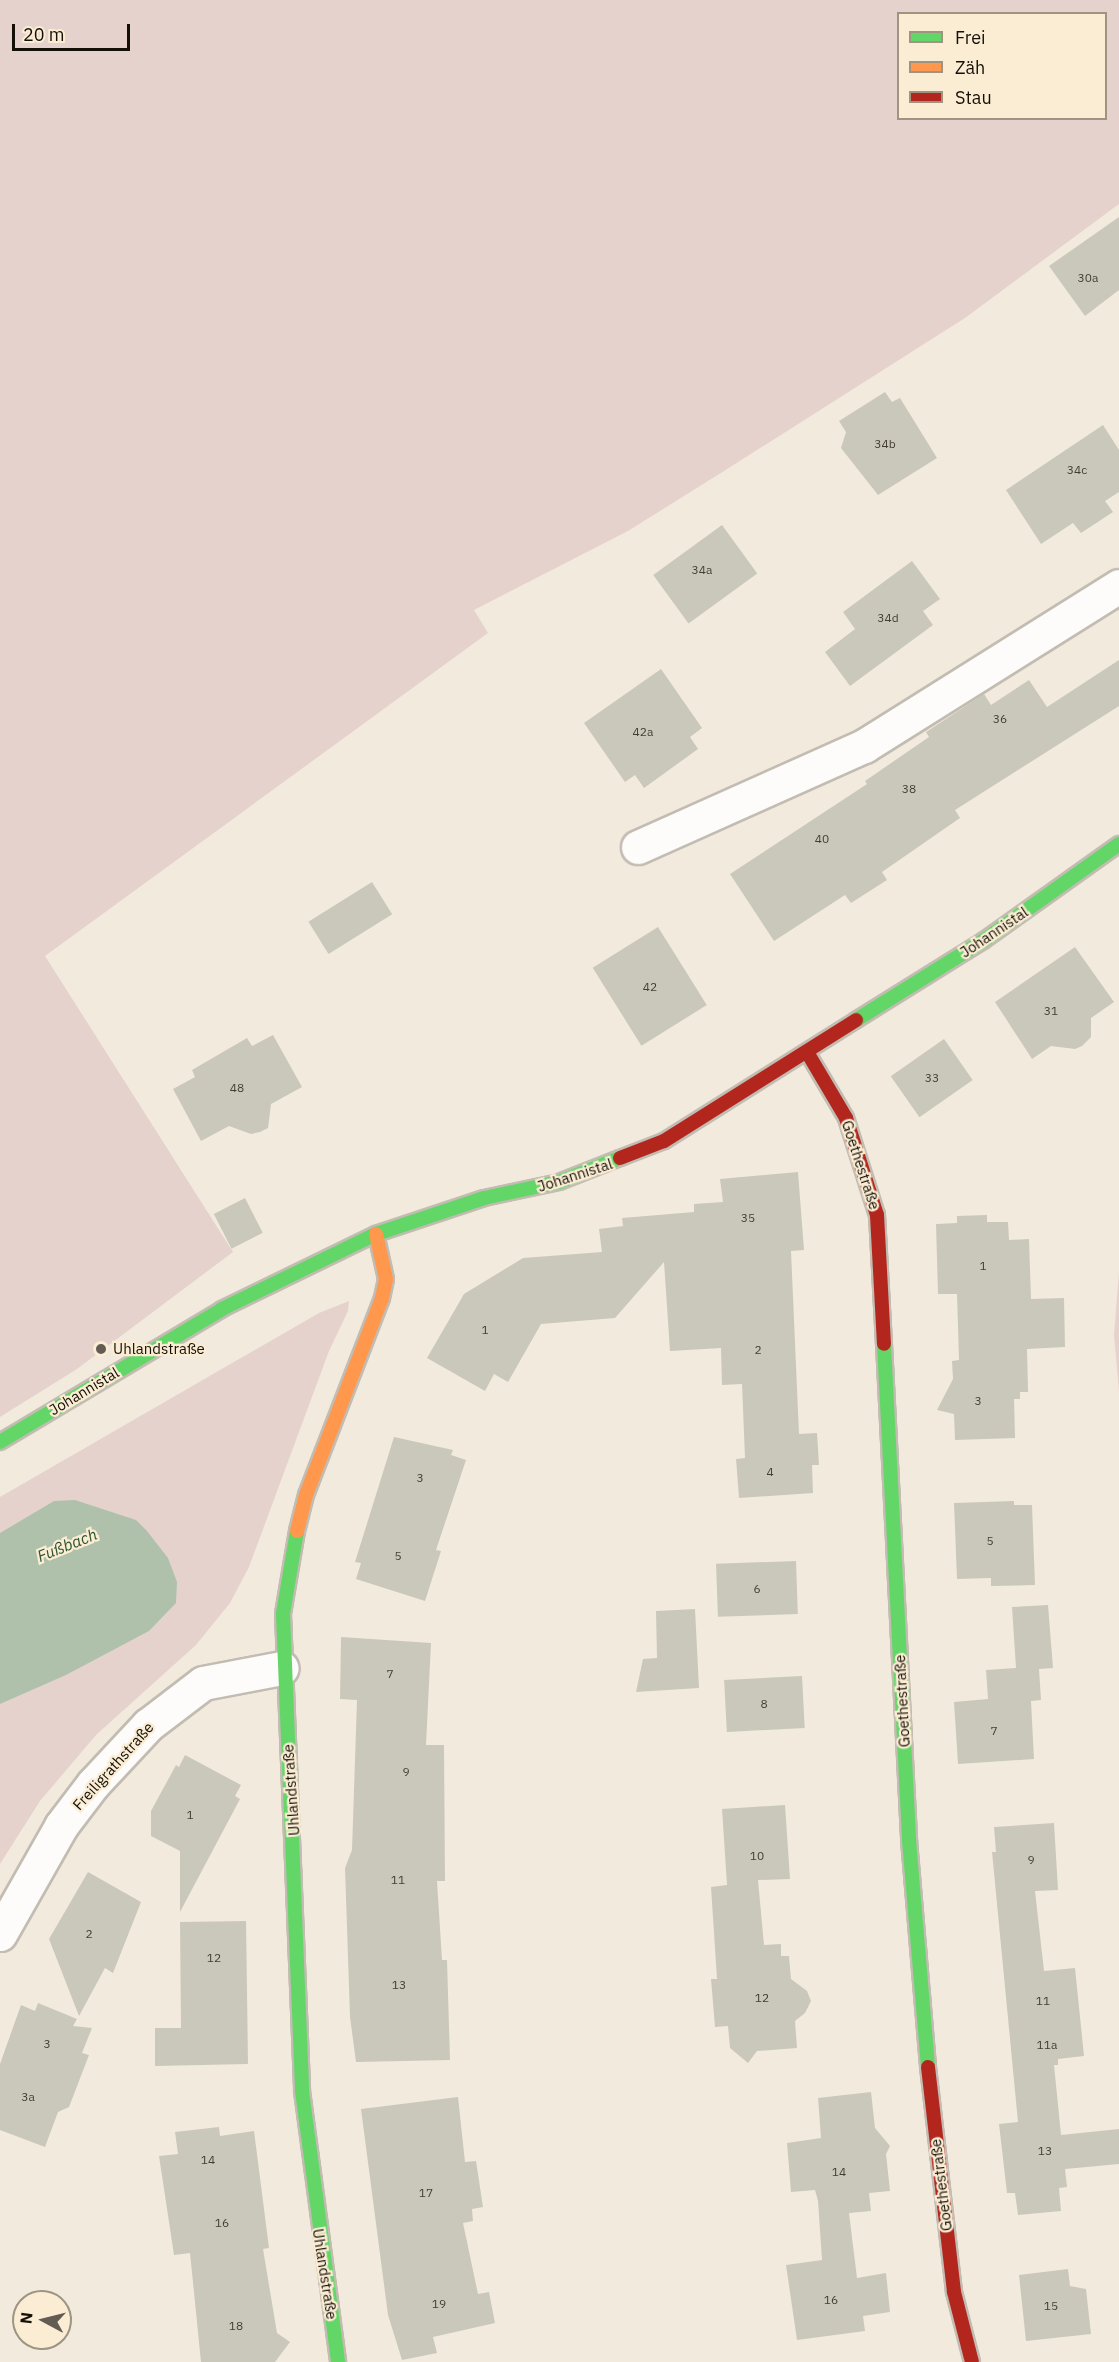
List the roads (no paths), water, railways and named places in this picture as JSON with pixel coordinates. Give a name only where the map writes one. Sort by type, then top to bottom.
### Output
[{"type":"street","points":[[638,847],[864,746],[1119,586]]},
{"type":"street","name":"Johannistal","points":[[0,1442],[222,1309],[376,1234],[484,1198],[559,1182],[615,1163],[664,1141],[983,941],[1119,844]]},
{"type":"street","name":"Goethestraße","points":[[807,1052],[846,1118],[878,1215],[909,1840],[927,2060],[954,2292],[972,2362]]},
{"type":"street","name":"Uhlandstraße","points":[[338,2362],[302,2091],[294,1841],[282,1668],[289,1560],[306,1495],[382,1298],[386,1279],[376,1234]]},
{"type":"street","name":"Freiligrathstraße","points":[[0,1934],[61,1826],[93,1784],[148,1725],[203,1683],[282,1668]]},
{"type":"water","name":"Fußbach","points":[[75,1500],[136,1520],[147,1531],[168,1558],[177,1582],[176,1603],[149,1631],[66,1675],[0,1704],[0,1533],[54,1501]]},
{"type":"place","name":"Uhlandstraße","points":[[101,1349]]}]
